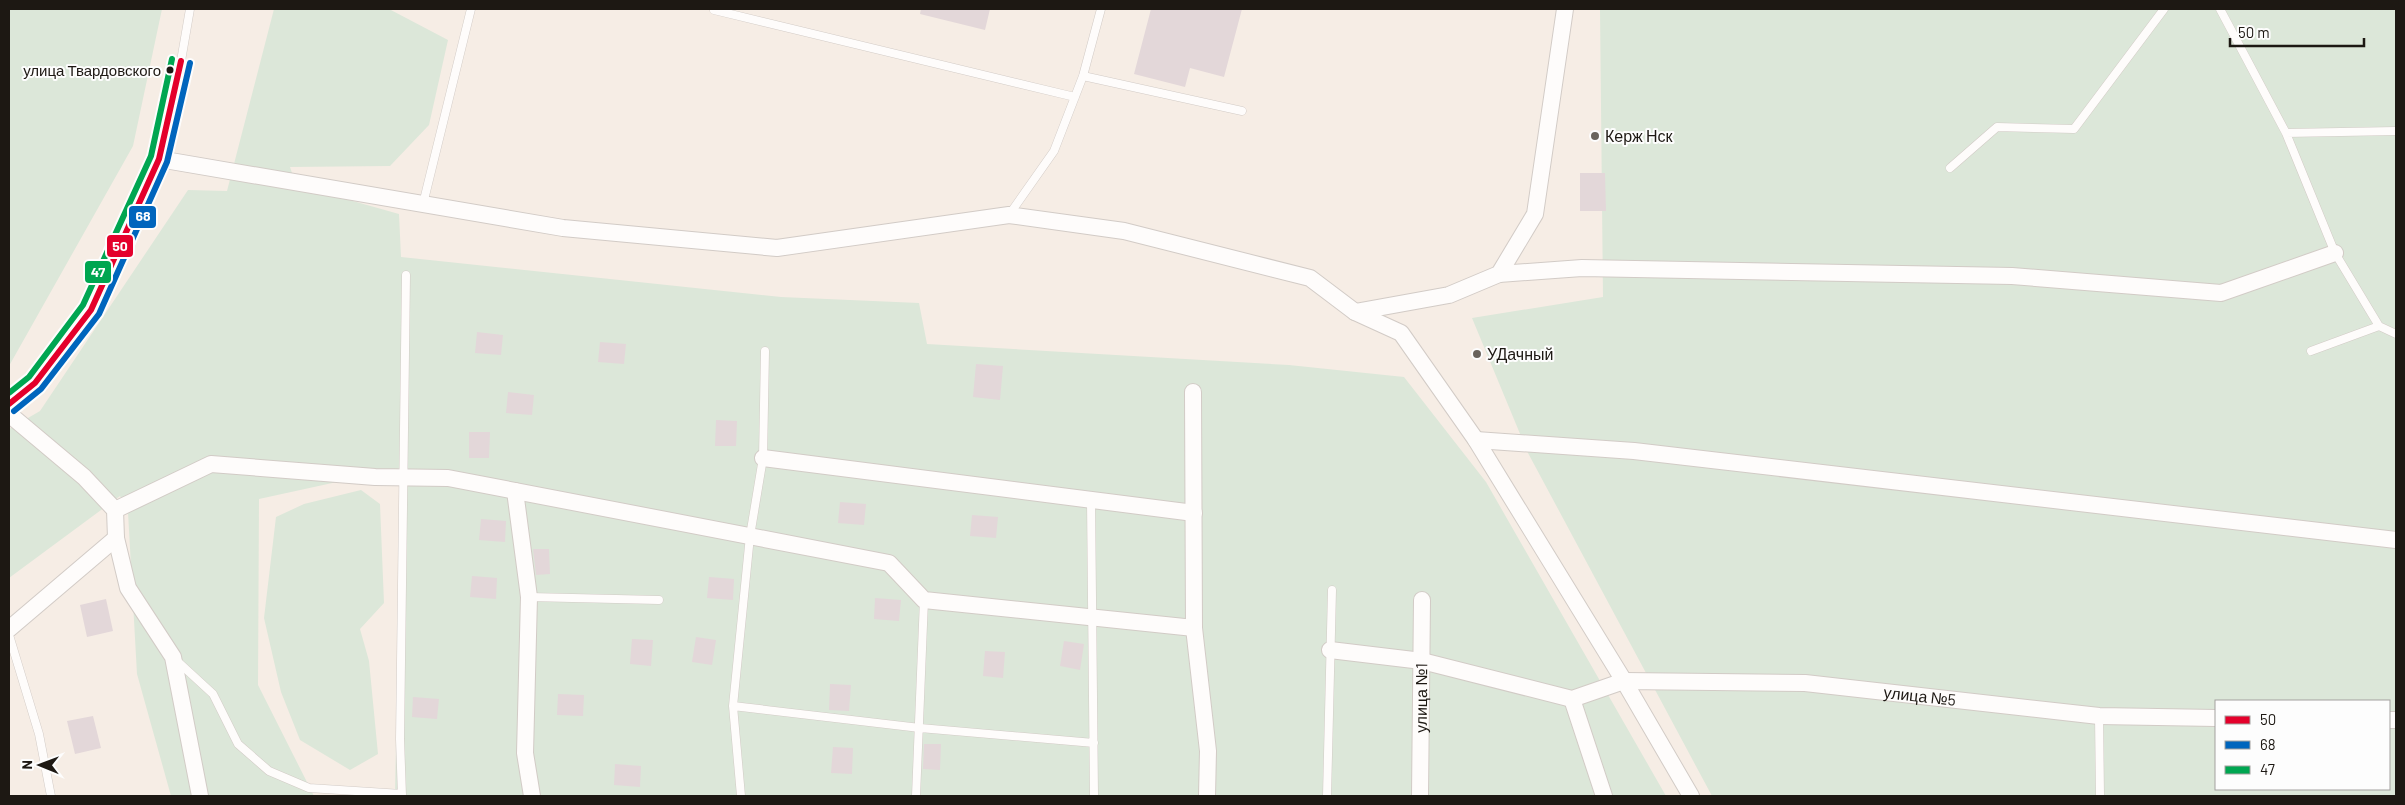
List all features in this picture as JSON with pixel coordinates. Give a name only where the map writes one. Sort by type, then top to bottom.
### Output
[{"type":"street","points":[[1500,274],[1535,214],[1565,9]]},
{"type":"street","points":[[159,159],[564,228],[777,248],[1009,215],[1124,231],[1310,278],[1355,312],[1401,333],[1476,440],[1624,681],[1691,796]]},
{"type":"street","points":[[1355,312],[1449,294],[1500,274],[1582,268],[2012,276],[2221,293],[2335,253]]},
{"type":"street","points":[[1193,392],[1194,628],[1208,751],[1207,796]]},
{"type":"street","points":[[9,414],[84,477],[114,510],[116,538],[128,588],[173,657],[200,796]]},
{"type":"street","points":[[1476,440],[1634,451],[2396,540]]},
{"type":"street","points":[[763,458],[1194,513]]},
{"type":"street","points":[[114,510],[211,464],[403,477],[448,478],[890,562],[924,600],[1194,628]]},
{"type":"street","points":[[515,491],[529,597],[525,753],[532,796]]},
{"type":"street","points":[[9,629],[116,538]]},
{"type":"street","name":"улица №1","points":[[1420,796],[1422,600]]},
{"type":"street","points":[[1330,650],[1422,661],[1572,699],[1604,796]]},
{"type":"street","name":"улица №5","points":[[1572,699],[1624,681],[1805,683],[2099,716],[2215,718]]},
{"type":"lane","points":[[9,404],[35,383],[91,310],[159,159],[181,61],[190,9]]},
{"type":"lane","points":[[423,204],[471,9]]},
{"type":"lane","points":[[1009,215],[1054,151],[1082,76],[1101,9]]},
{"type":"lane","points":[[1950,168],[1997,127],[2074,129],[2164,9]]},
{"type":"lane","points":[[2220,9],[2286,133],[2335,253],[2379,326],[2396,334]]},
{"type":"lane","points":[[714,10],[1075,97]]},
{"type":"lane","points":[[1082,76],[1242,111]]},
{"type":"lane","points":[[2286,133],[2396,130]]},
{"type":"lane","points":[[173,657],[213,694],[238,744],[269,771],[309,788],[402,795],[400,729],[406,275]]},
{"type":"lane","points":[[2311,351],[2379,326]]},
{"type":"lane","points":[[741,796],[733,706],[750,536],[763,458],[765,351]]},
{"type":"lane","points":[[1091,500],[1094,796]]},
{"type":"lane","points":[[1327,796],[1332,590]]},
{"type":"lane","points":[[529,597],[659,600]]},
{"type":"lane","points":[[916,796],[924,600]]},
{"type":"lane","points":[[9,635],[38,734],[51,796]]},
{"type":"lane","points":[[733,706],[920,728],[1094,743]]},
{"type":"lane","points":[[2099,716],[2100,796]]},
{"type":"green space","points":[[9,9],[162,9],[133,146],[9,366]]},
{"type":"green space","points":[[274,9],[389,9],[448,40],[429,125],[390,166],[290,167],[296,185],[399,214],[401,257],[781,297],[919,303],[927,344],[1289,365],[1404,377],[1486,482],[1666,796],[395,796],[401,468],[259,499],[258,685],[314,796],[171,796],[137,674],[128,512],[120,496],[9,578],[9,429],[40,411],[188,190],[227,191]]},
{"type":"green space","points":[[1600,9],[2396,9],[2396,796],[1712,796],[1528,453],[1472,318],[1603,297]]},
{"type":"green space","points":[[361,490],[380,504],[384,603],[360,629],[369,661],[378,754],[350,770],[300,740],[281,692],[264,618],[276,517],[304,504]]},
{"type":"building","points":[[921,9],[990,9],[985,30],[920,14]]},
{"type":"building","points":[[1151,9],[1242,9],[1224,77],[1190,68],[1185,87],[1134,74]]},
{"type":"building","points":[[1580,173],[1605,173],[1606,211],[1580,211]]},
{"type":"building","points":[[477,332],[503,335],[501,355],[475,353]]},
{"type":"building","points":[[600,342],[626,344],[624,364],[598,362]]},
{"type":"building","points":[[976,364],[1003,366],[1000,400],[973,397]]},
{"type":"building","points":[[508,392],[534,395],[532,415],[506,413]]},
{"type":"building","points":[[716,420],[737,421],[736,446],[715,446]]},
{"type":"building","points":[[469,432],[490,432],[489,458],[469,458]]},
{"type":"building","points":[[840,502],[866,504],[864,525],[838,523]]},
{"type":"building","points":[[972,515],[998,517],[996,538],[970,536]]},
{"type":"building","points":[[481,519],[506,521],[505,542],[479,540]]},
{"type":"building","points":[[533,549],[549,549],[550,574],[536,575]]},
{"type":"building","points":[[472,576],[497,578],[496,599],[470,597]]},
{"type":"building","points":[[709,577],[734,579],[733,600],[707,598]]},
{"type":"building","points":[[875,598],[901,600],[899,621],[874,619]]},
{"type":"building","points":[[106,599],[113,631],[87,637],[80,605]]},
{"type":"building","points":[[696,637],[716,640],[712,665],[692,662]]},
{"type":"building","points":[[632,639],[653,640],[651,666],[630,664]]},
{"type":"building","points":[[1064,641],[1084,644],[1080,670],[1060,666]]},
{"type":"building","points":[[985,651],[1005,652],[1003,678],[983,676]]},
{"type":"building","points":[[830,684],[851,685],[849,711],[829,710]]},
{"type":"building","points":[[558,694],[584,695],[583,716],[557,715]]},
{"type":"building","points":[[413,697],[439,699],[437,719],[412,717]]},
{"type":"building","points":[[93,716],[101,748],[75,754],[67,721]]},
{"type":"building","points":[[924,744],[941,744],[940,770],[923,769]]},
{"type":"building","points":[[833,747],[853,748],[852,774],[831,773]]},
{"type":"building","points":[[615,764],[641,766],[640,787],[614,785]]},
{"type":"transit line","name":"47","points":[[9,393],[29,377],[83,305],[151,156],[172,59]]},
{"type":"transit line","name":"50","points":[[9,404],[35,383],[91,310],[159,159],[181,61]]},
{"type":"transit line","name":"68","points":[[14,411],[41,389],[99,314],[167,162],[190,63]]},
{"type":"place","name":"улица Твардовского","points":[[170,70]]},
{"type":"place","name":"Керж Нск","points":[[1595,136]]},
{"type":"place","name":"УДачный","points":[[1477,354]]}]
